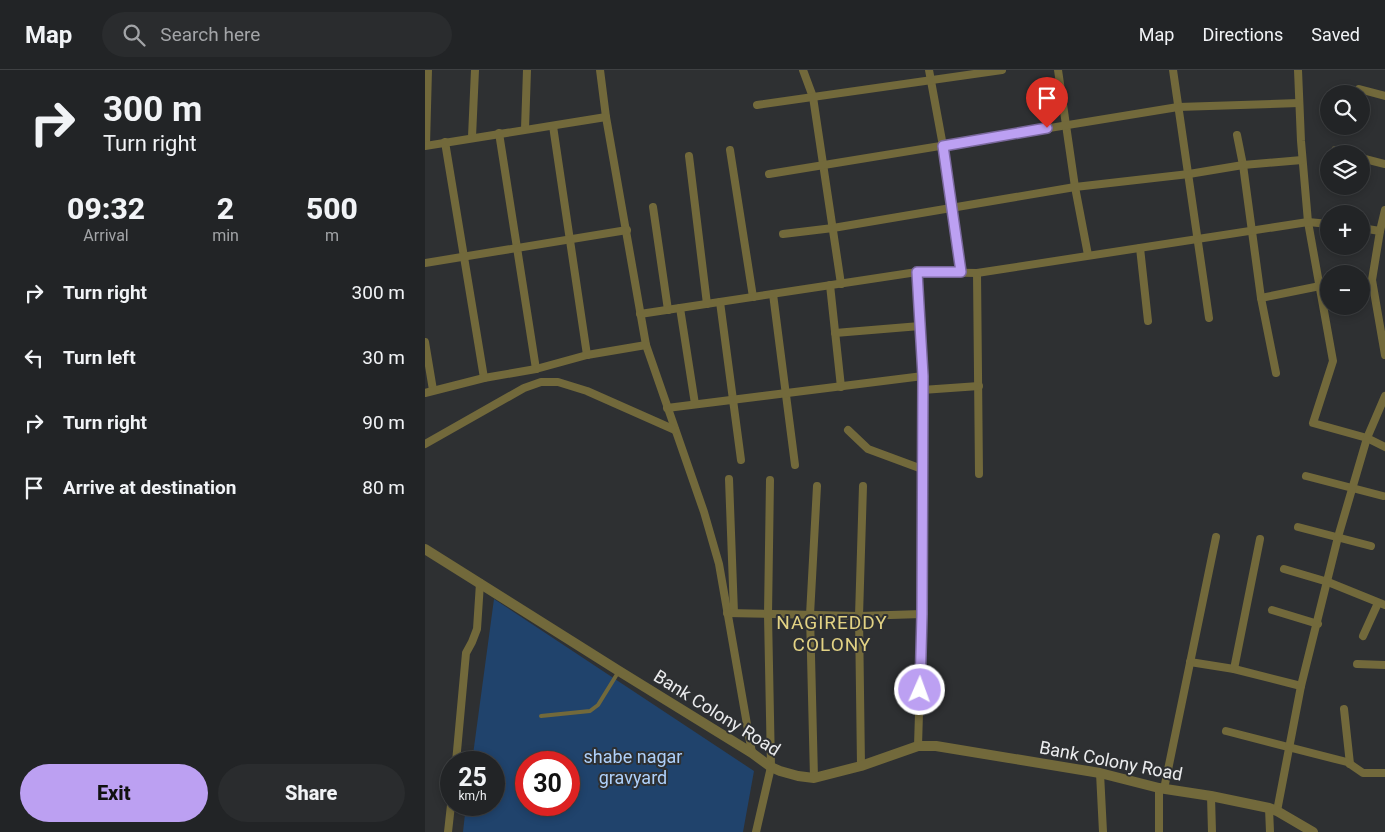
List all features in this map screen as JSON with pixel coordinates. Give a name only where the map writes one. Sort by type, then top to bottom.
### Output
[{"type":"street","points":[[428,70],[425,145],[606,117]]},
{"type":"street","points":[[472,137],[475,70]]},
{"type":"street","points":[[525,129],[527,70]]},
{"type":"street","points":[[600,70],[606,117],[646,344],[704,512],[719,564],[731,613],[752,753]]},
{"type":"street","points":[[803,70],[813,97],[841,284]]},
{"type":"street","points":[[929,70],[943,146],[961,272]]},
{"type":"street","points":[[757,104],[1003,70]]},
{"type":"street","points":[[1058,70],[1075,187],[1088,255]]},
{"type":"street","points":[[1173,70],[1209,318]]},
{"type":"street","points":[[1261,298],[1320,286],[1308,222],[1298,70]]},
{"type":"street","points":[[1370,92],[1385,96]]},
{"type":"street","points":[[769,174],[1178,107],[1299,102]]},
{"type":"street","points":[[553,126],[587,354]]},
{"type":"street","points":[[499,133],[536,369]]},
{"type":"street","points":[[1237,135],[1243,165],[1261,298],[1276,372]]},
{"type":"street","points":[[445,142],[484,378]]},
{"type":"street","points":[[730,150],[753,297]]},
{"type":"street","points":[[689,156],[707,304]]},
{"type":"street","points":[[783,234],[833,228],[1075,187],[1189,174],[1243,165],[1303,160]]},
{"type":"street","points":[[1370,160],[1385,164]]},
{"type":"street","points":[[653,207],[668,310]]},
{"type":"street","points":[[1385,210],[1372,280],[1385,355]]},
{"type":"street","points":[[640,314],[917,272],[977,272],[1308,222],[1320,223]]},
{"type":"street","points":[[1370,229],[1380,231]]},
{"type":"street","points":[[425,263],[627,230]]},
{"type":"street","points":[[1140,248],[1148,321]]},
{"type":"street","points":[[917,272],[923,376],[922,614],[919,746]]},
{"type":"street","points":[[977,272],[979,474]]},
{"type":"street","points":[[830,285],[841,386]]},
{"type":"street","points":[[773,294],[795,465]]},
{"type":"street","points":[[720,302],[741,460]]},
{"type":"street","points":[[680,308],[695,404]]},
{"type":"street","points":[[1325,315],[1333,361],[1313,423],[1367,438],[1385,447]]},
{"type":"street","points":[[835,333],[920,326]]},
{"type":"street","points":[[425,342],[429,392],[484,378],[536,369],[587,354],[646,344]]},
{"type":"street","points":[[667,408],[923,376]]},
{"type":"street","points":[[425,444],[524,388],[541,382],[557,382],[587,390],[675,430]]},
{"type":"street","points":[[923,390],[979,386]]},
{"type":"street","points":[[1270,832],[1273,809],[1289,747],[1301,686],[1338,537],[1367,438],[1385,396]]},
{"type":"street","points":[[848,430],[868,449],[922,469]]},
{"type":"street","points":[[1306,476],[1383,496]]},
{"type":"street","points":[[729,479],[731,613]]},
{"type":"street","points":[[756,832],[771,767],[770,480]]},
{"type":"street","points":[[814,778],[810,615],[817,486]]},
{"type":"street","points":[[861,766],[859,616],[863,486]]},
{"type":"street","points":[[1298,527],[1371,546]]},
{"type":"street","points":[[1159,832],[1162,789],[1216,537]]},
{"type":"street","points":[[1234,669],[1261,539]]},
{"type":"street","name":"Bank Colony Road","points":[[425,549],[619,672],[752,753],[771,767],[798,776],[814,778],[861,766],[919,746],[936,746],[1100,773],[1162,789],[1211,796],[1273,809],[1313,832]]},
{"type":"street","points":[[1283,570],[1328,582],[1383,603],[1363,636]]},
{"type":"street","points":[[457,751],[466,653],[473,642],[477,629],[477,605],[480,583]]},
{"type":"street","points":[[1271,610],[1317,624]]},
{"type":"street","points":[[731,613],[859,616],[922,614]]},
{"type":"street","points":[[1190,662],[1234,669],[1301,686]]},
{"type":"street","points":[[1357,664],[1385,665]]},
{"type":"street","points":[[1344,709],[1350,764]]},
{"type":"street","points":[[1226,731],[1350,764],[1363,772],[1385,773]]},
{"type":"street","points":[[1100,773],[1103,832]]},
{"type":"street","points":[[1211,796],[1212,832]]},
{"type":"street","points":[[448,832],[450,816]]},
{"type":"lane","points":[[541,716],[590,711],[598,705],[619,672]]},
{"type":"green space","name":"shabe nagar gravyard","points":[[494,599],[754,771],[743,832],[463,832],[465,816],[505,816],[505,751],[473,751]]},
{"type":"district","name":"NAGIREDDY COLONY","points":[[832,633]]},
{"type":"route","points":[[920,690],[923,376],[917,272],[961,272],[943,146],[1047,128]]}]
